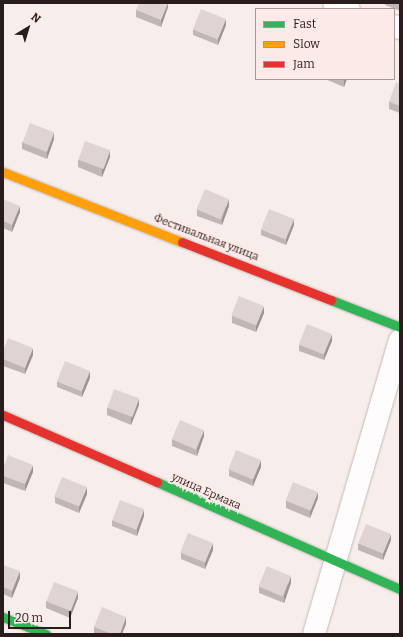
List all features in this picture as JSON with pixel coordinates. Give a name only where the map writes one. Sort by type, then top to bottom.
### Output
[{"type":"street","points":[[334,3],[346,8]]},
{"type":"street","name":"Фестивальная улица","points":[[3,172],[400,327]]},
{"type":"street","points":[[314,634],[400,340]]},
{"type":"street","name":"улица Ермака","points":[[3,415],[334,562],[400,589]]},
{"type":"street","points":[[3,617],[46,634]]},
{"type":"building","points":[[139,3],[168,3],[161,20],[136,10]]},
{"type":"building","points":[[201,9],[226,19],[218,40],[193,29]]},
{"type":"building","points":[[396,82],[400,84],[400,106],[389,102]]},
{"type":"building","points":[[30,123],[54,132],[47,152],[22,143]]},
{"type":"building","points":[[85,141],[110,150],[104,169],[78,160]]},
{"type":"building","points":[[205,189],[229,199],[220,219],[196,209]]},
{"type":"building","points":[[3,199],[20,206],[12,225],[3,221]]},
{"type":"building","points":[[269,209],[294,219],[286,240],[261,229]]},
{"type":"building","points":[[239,296],[264,306],[256,326],[231,315]]},
{"type":"building","points":[[307,324],[332,334],[324,355],[299,344]]},
{"type":"building","points":[[8,338],[33,348],[25,368],[3,359],[3,351]]},
{"type":"building","points":[[65,361],[90,371],[82,392],[57,381]]},
{"type":"building","points":[[114,389],[139,398],[133,417],[107,408]]},
{"type":"building","points":[[180,420],[204,430],[196,449],[172,439]]},
{"type":"building","points":[[236,450],[261,460],[253,480],[228,469]]},
{"type":"building","points":[[8,455],[33,465],[25,484],[3,476],[3,468]]},
{"type":"building","points":[[62,477],[87,487],[79,507],[54,496]]},
{"type":"building","points":[[293,482],[318,492],[311,511],[286,501]]},
{"type":"building","points":[[120,500],[144,509],[136,530],[112,521]]},
{"type":"building","points":[[366,524],[391,534],[383,554],[358,543]]},
{"type":"building","points":[[188,533],[213,543],[205,563],[180,552]]},
{"type":"building","points":[[3,565],[20,571],[12,591],[3,587]]},
{"type":"building","points":[[267,566],[291,576],[282,596],[258,586]]},
{"type":"building","points":[[54,582],[78,591],[71,611],[46,602]]},
{"type":"building","points":[[102,607],[126,617],[120,634],[112,634],[94,627]]},
{"type":"traffic: fast","points":[[331,300],[400,327]]},
{"type":"traffic: fast","points":[[157,482],[400,589]]},
{"type":"traffic: fast","points":[[3,617],[46,634]]},
{"type":"traffic: slow","points":[[3,172],[182,242]]},
{"type":"traffic: jam","points":[[182,242],[331,300]]},
{"type":"traffic: jam","points":[[3,415],[157,482]]}]
